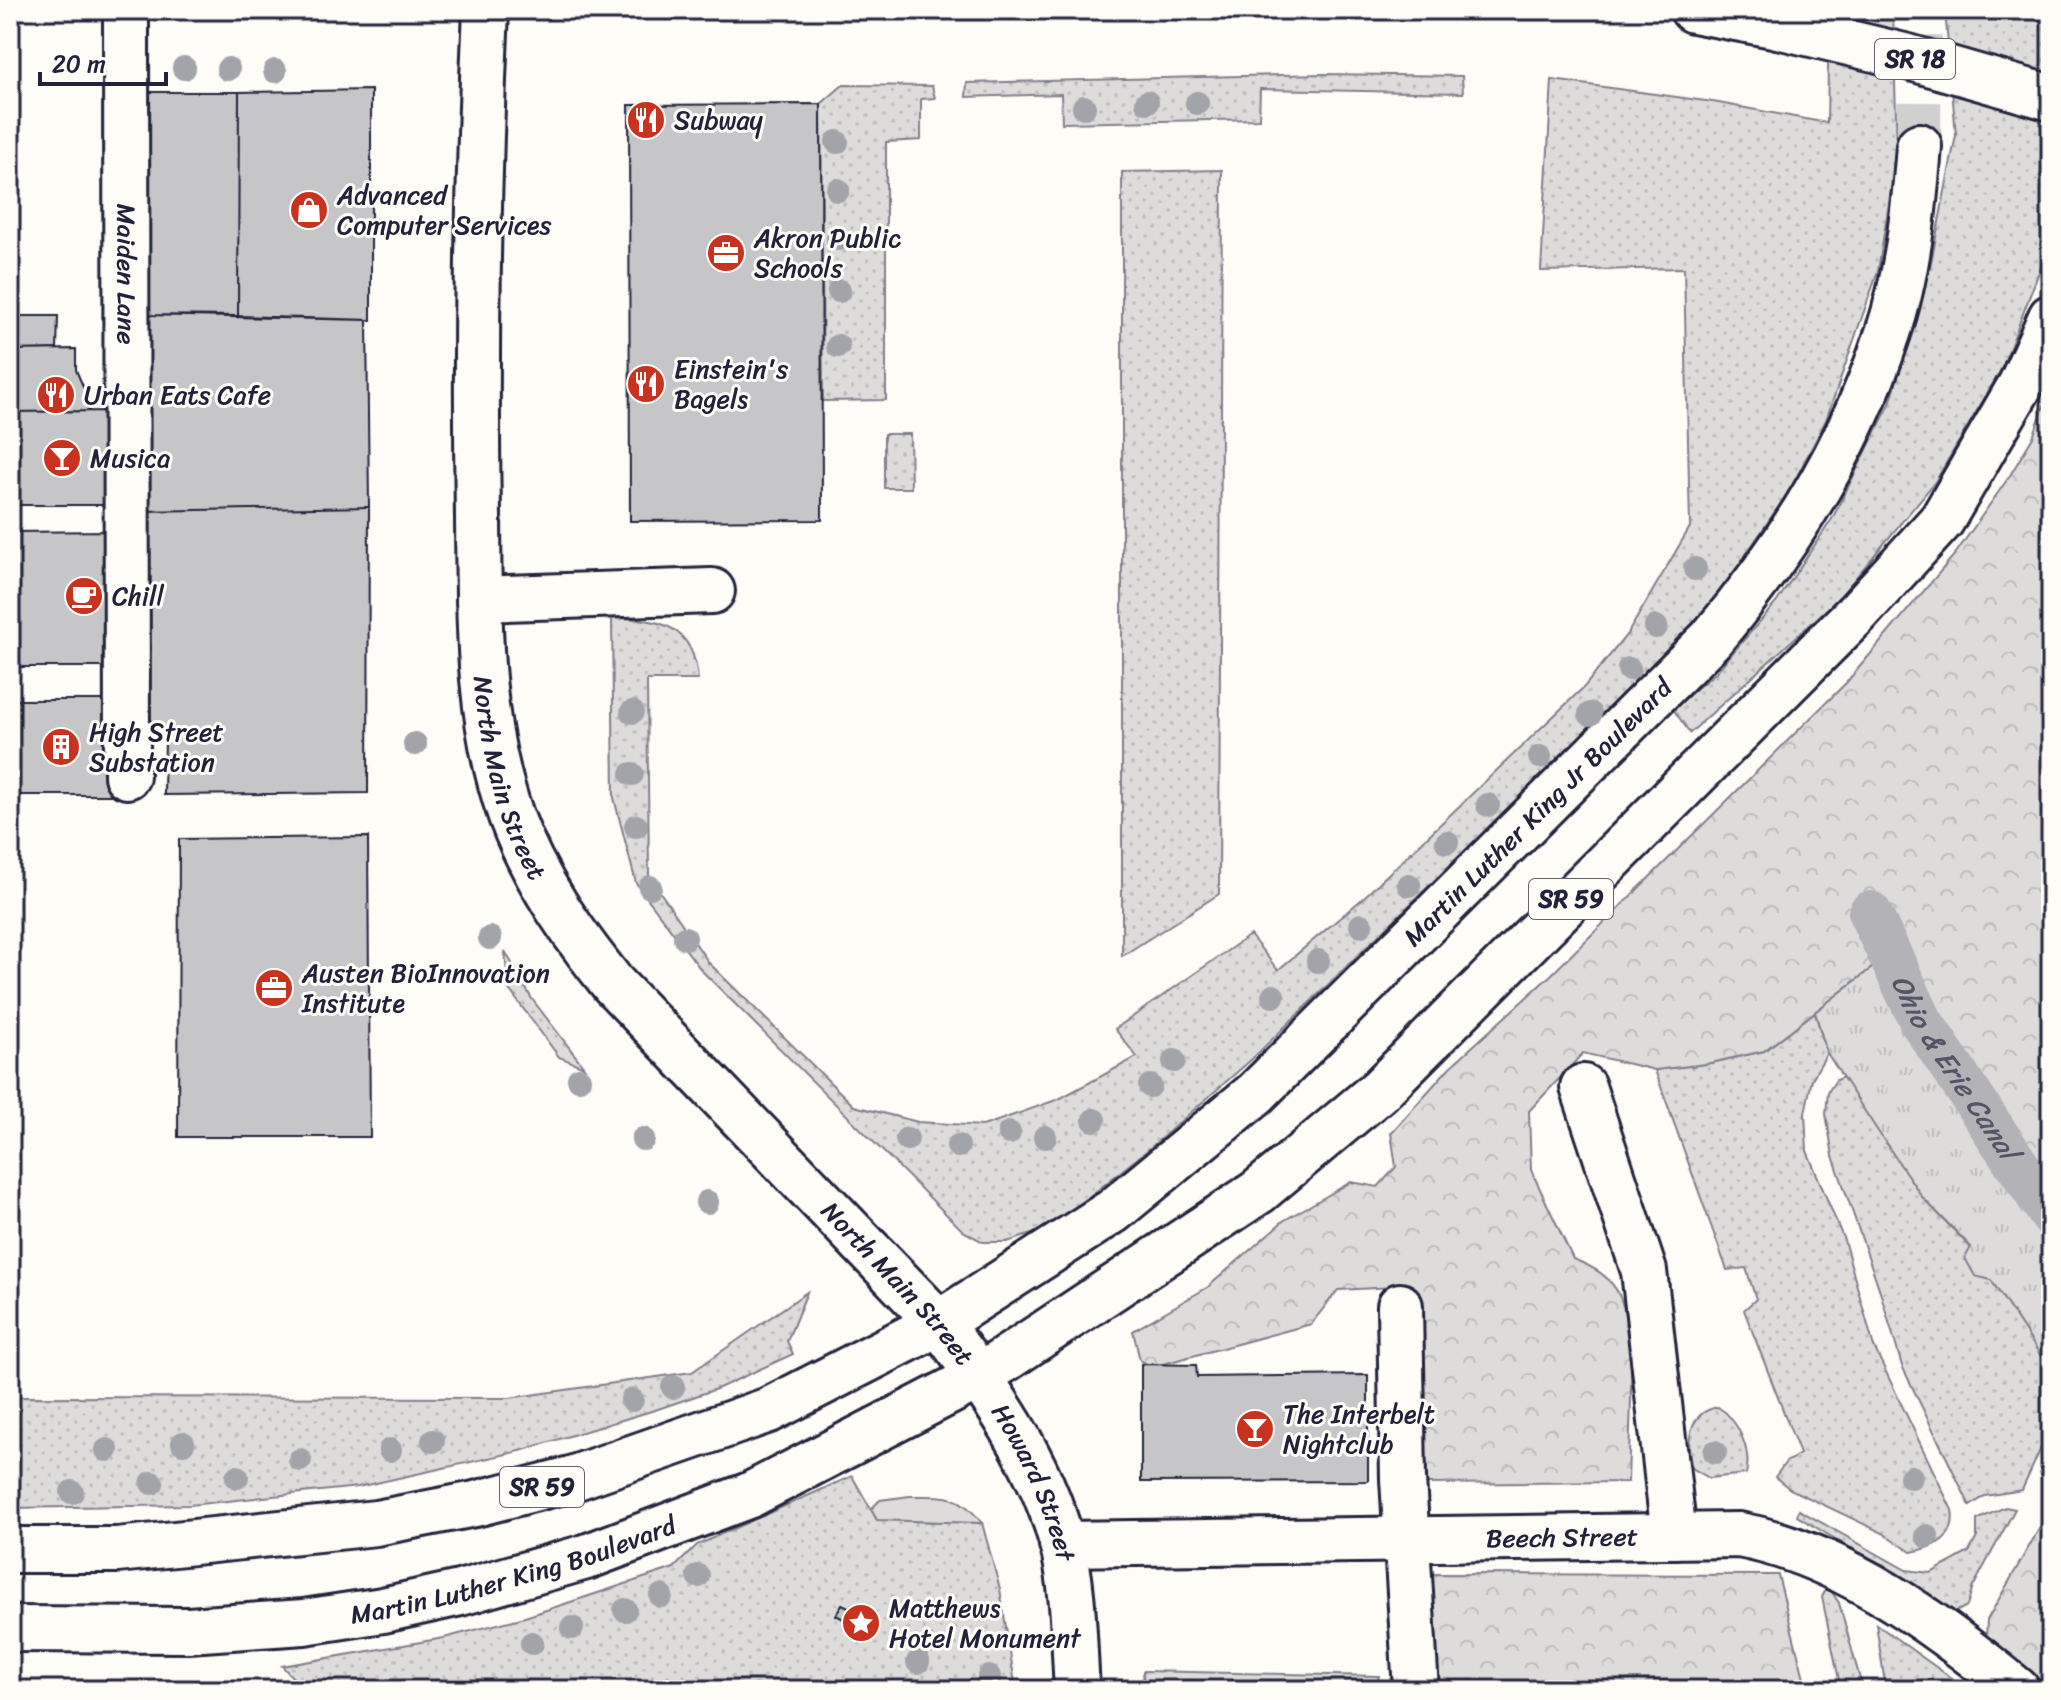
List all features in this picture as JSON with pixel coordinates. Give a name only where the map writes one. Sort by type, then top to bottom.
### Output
[{"type":"main road","name":"Maiden Lane","points":[[126,10],[127,776]]},
{"type":"main road","name":"North Main Street","points":[[486,10],[477,443],[479,599],[488,720],[510,813],[549,895],[579,941],[614,985],[939,1323],[980,1376]]},
{"type":"main road","name":"SR 18","points":[[1693,10],[1778,26],[1908,57],[2051,98]]},
{"type":"main road","name":"Martin Luther King Jr Boulevard","points":[[939,1323],[1113,1211],[1256,1093],[1711,639],[1757,585],[1813,501],[1848,435],[1889,332],[1912,225],[1919,146]]},
{"type":"main road","name":"SR 59","points":[[980,1376],[1258,1192],[1379,1091],[1857,613],[1942,520],[2021,384],[2051,317]]},
{"type":"main road","points":[[479,599],[712,591]]},
{"type":"main road","points":[[1583,1087],[1644,1271],[1674,1536]]},
{"type":"main road","points":[[1400,1306],[1403,1479],[1416,1690]]},
{"type":"main road","name":"SR 59","points":[[10,1550],[117,1550],[376,1523],[475,1504],[585,1475],[769,1410],[939,1323]]},
{"type":"main road","name":"Howard Street","points":[[980,1376],[1033,1460],[1062,1544],[1077,1690]]},
{"type":"main road","name":"Martin Luther King Boulevard","points":[[10,1629],[188,1630],[304,1622],[383,1610],[460,1593],[586,1557],[750,1495],[980,1376]]},
{"type":"main road","name":"Beech Street","points":[[1062,1544],[1739,1535],[1775,1541],[1855,1578],[1962,1645],[2017,1690]]},
{"type":"green space","points":[[1829,10],[1893,10],[1897,153],[1878,271],[1826,420],[1791,488],[1713,603],[1611,708],[1252,1059],[1149,1149],[1050,1228],[1007,1242],[983,1242],[963,1231],[702,971],[636,883],[614,798],[612,618],[645,620],[672,628],[690,647],[695,662],[698,680],[647,680],[649,876],[709,963],[854,1106],[918,1122],[983,1126],[1059,1099],[1137,1057],[1115,1029],[1250,935],[1278,970],[1361,900],[1585,686],[1628,633],[1690,527],[1684,268],[1541,271],[1552,80],[1713,102],[1827,123]]},
{"type":"green space","points":[[1945,10],[2051,10],[2051,227],[2047,251],[2002,368],[1935,482],[1838,599],[1690,733],[1673,709],[1716,672],[1776,603],[1832,519],[1890,404],[1930,268],[1956,135]]},
{"type":"green space","points":[[1325,74],[1462,76],[1463,93],[1260,89],[1259,119],[1062,123],[1061,94],[966,97],[967,83]]},
{"type":"green space","points":[[843,85],[932,86],[935,98],[921,99],[921,140],[886,142],[886,400],[823,401],[821,104]]},
{"type":"green space","points":[[1222,170],[1219,894],[1122,956],[1122,172]]},
{"type":"green space","points":[[2051,386],[2051,1186],[1942,1022],[1903,944],[1764,1051],[1706,1064],[1655,1070],[1583,1053],[1529,1111],[1531,1170],[1573,1259],[1594,1269],[1612,1283],[1626,1316],[1631,1362],[1628,1482],[1427,1484],[1417,1429],[1422,1343],[1413,1286],[1338,1290],[1311,1324],[1152,1367],[1140,1360],[1133,1331],[1208,1287],[1283,1221],[1351,1182],[1378,1187],[1396,1167],[1391,1133],[1449,1068],[1551,975],[1846,683],[1956,553],[2033,437]]},
{"type":"green space","points":[[884,434],[910,434],[911,488],[884,488]]},
{"type":"green space","points":[[1903,944],[1942,1022],[2051,1184],[2051,1371],[1991,1280],[1975,1276],[1965,1258],[1971,1247],[1923,1198],[1827,1053],[1815,1012]]},
{"type":"green space","points":[[505,951],[532,999],[584,1067],[559,1057],[508,988]]},
{"type":"green space","points":[[1815,1012],[1827,1053],[1812,1079],[1805,1113],[1807,1151],[1844,1240],[1874,1347],[1952,1510],[1953,1520],[1948,1535],[1928,1548],[1911,1552],[1883,1533],[1790,1489],[1775,1477],[1786,1462],[1800,1454],[1744,1310],[1756,1299],[1746,1268],[1727,1270],[1655,1070],[1706,1064],[1764,1051]]},
{"type":"green space","points":[[1845,1076],[1923,1198],[1971,1248],[2051,1371],[2051,1426],[2022,1490],[1985,1496],[1970,1506],[1902,1366],[1879,1288],[1833,1156],[1826,1114],[1828,1092],[1836,1080]]},
{"type":"green space","points":[[807,1292],[787,1341],[793,1354],[719,1388],[520,1451],[358,1487],[190,1505],[10,1508],[10,1397],[509,1398],[692,1372]]},
{"type":"green space","points":[[1718,1407],[1732,1419],[1742,1436],[1747,1456],[1746,1474],[1709,1478],[1692,1468],[1689,1449],[1695,1422],[1700,1415]]},
{"type":"green space","points":[[852,1476],[877,1520],[982,1523],[1000,1589],[1016,1690],[304,1690],[282,1666],[444,1638],[525,1617],[674,1568],[697,1545]]},
{"type":"green space","points":[[910,1496],[959,1501],[982,1523],[877,1520],[871,1509],[880,1500]]},
{"type":"green space","points":[[2005,1507],[2015,1509],[1973,1587],[1967,1606],[1944,1618],[1842,1543],[1797,1516],[1799,1510],[1906,1570],[1931,1573],[1969,1552],[1977,1537],[1977,1520]]},
{"type":"green space","points":[[2051,1508],[2051,1690],[2037,1690],[1986,1638],[1987,1620]]},
{"type":"green space","points":[[1427,1574],[1778,1575],[1807,1690],[1432,1690]]},
{"type":"green space","points":[[1828,1586],[1839,1603],[1863,1690],[1841,1690],[1822,1597]]},
{"type":"green space","points":[[1876,1624],[1968,1690],[1886,1690]]},
{"type":"green space","points":[[1143,1671],[1379,1676],[1375,1690],[1144,1690]]},
{"type":"building","points":[[371,90],[371,320],[238,316],[239,92]]},
{"type":"building","points":[[146,92],[239,92],[238,316],[143,315]]},
{"type":"building","name":"Akron Public Schools","points":[[821,104],[822,520],[630,521],[629,105]]},
{"type":"building","points":[[143,315],[367,320],[369,507],[143,511]]},
{"type":"building","points":[[10,316],[58,316],[57,349],[10,350]]},
{"type":"building","points":[[76,349],[76,370],[88,398],[89,411],[10,412],[10,350]]},
{"type":"building","name":"Musica","points":[[110,411],[114,505],[10,505],[10,412]]},
{"type":"building","points":[[369,507],[368,793],[164,795],[165,737],[146,738],[143,511]]},
{"type":"building","points":[[114,531],[113,667],[10,667],[10,532]]},
{"type":"building","name":"High Street Substation","points":[[10,700],[112,700],[111,795],[10,795]]},
{"type":"building","name":"Austen BioInnovation Institute","points":[[368,837],[370,1137],[178,1137],[179,839]]},
{"type":"building","name":"The Interbelt Nightclub","points":[[1141,1364],[1196,1365],[1197,1377],[1368,1375],[1368,1481],[1141,1482]]},
{"type":"building","points":[[842,1604],[853,1609],[847,1621],[836,1615]]},
{"type":"waterway","name":"Ohio & Erie Canal","points":[[1870,913],[1922,1023],[2051,1215]]},
{"type":"tunnel","points":[[1919,146],[1920,10]]},
{"type":"place","name":"Subway","points":[[646,120]]},
{"type":"place","name":"Advanced Computer Services","points":[[309,210]]},
{"type":"place","name":"Akron Public Schools","points":[[726,253]]},
{"type":"place","name":"Einstein's Bagels","points":[[646,384]]},
{"type":"place","name":"Urban Eats Cafe","points":[[56,395]]},
{"type":"place","name":"Musica","points":[[62,458]]},
{"type":"place","name":"Chill","points":[[84,596]]},
{"type":"place","name":"High Street Substation","points":[[61,747]]},
{"type":"place","name":"Austen BioInnovation Institute","points":[[274,988]]},
{"type":"place","name":"The Interbelt Nightclub","points":[[1255,1429]]},
{"type":"place","name":"Matthews Hotel Monument","points":[[861,1623]]}]
